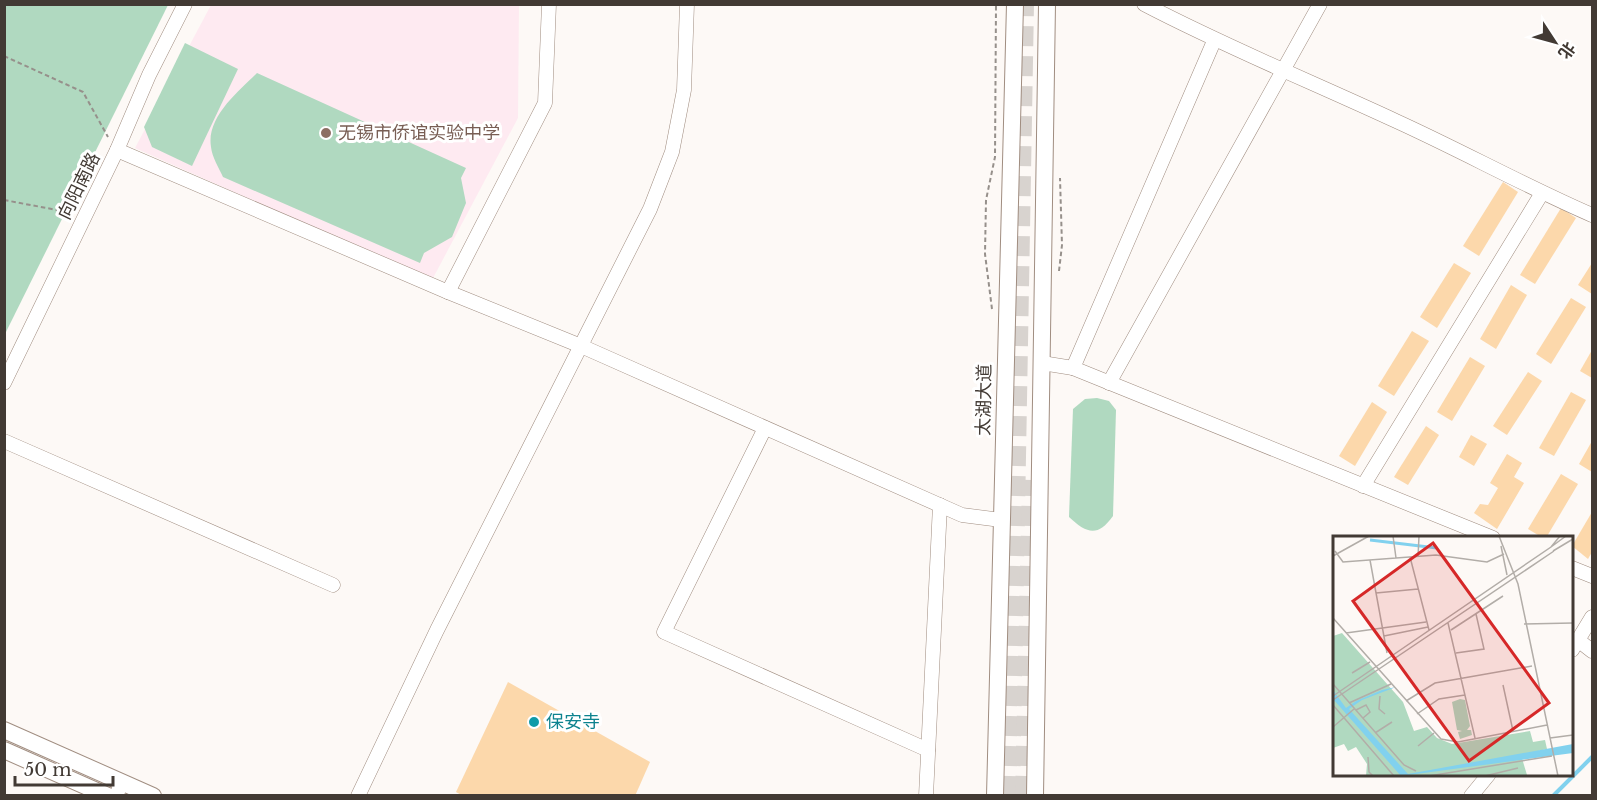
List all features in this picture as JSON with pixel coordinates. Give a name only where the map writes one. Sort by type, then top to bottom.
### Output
[{"type":"main road","name":"太湖大道","points":[[995,795],[1015,4]]},
{"type":"main road","points":[[1035,795],[1047,4]]},
{"type":"main road","points":[[4,730],[119,789],[153,795]]},
{"type":"main road","points":[[4,750],[108,795]]},
{"type":"street","name":"向阳南路","points":[[4,383],[117,150],[149,75],[185,4]]},
{"type":"street","points":[[448,292],[545,103],[549,4]]},
{"type":"street","points":[[358,795],[437,630],[650,209],[672,152],[684,90],[687,4]]},
{"type":"street","points":[[1144,4],[1215,41],[1286,70],[1412,128],[1542,193],[1593,215]]},
{"type":"street","points":[[1109,383],[1193,230],[1286,70],[1320,4]]},
{"type":"street","points":[[1073,368],[1215,41]]},
{"type":"street","points":[[117,150],[448,292],[581,346],[940,506],[962,515],[1001,520]]},
{"type":"street","points":[[1363,486],[1542,193]]},
{"type":"street","points":[[1042,363],[1073,368],[1490,536]]},
{"type":"street","points":[[765,428],[664,632],[928,750]]},
{"type":"street","points":[[4,441],[333,585]]},
{"type":"street","points":[[926,795],[940,506]]},
{"type":"street","points":[[1573,568],[1593,576]]},
{"type":"street","points":[[1593,617],[1575,645],[1593,651]]},
{"type":"street","points":[[1471,795],[1487,776]]},
{"type":"path","points":[[4,56],[83,92],[117,150]]},
{"type":"path","points":[[4,200],[85,215]]},
{"type":"shaded area","name":"无锡市侨谊实验中学","points":[[211,5],[519,5],[518,118],[432,280],[135,148]]},
{"type":"green space","points":[[4,5],[168,5],[5,334]]},
{"type":"green space","points":[[185,43],[238,69],[192,166],[152,147],[144,127]]},
{"type":"green space","points":[[257,73],[466,168],[461,178],[466,203],[452,237],[424,253],[420,263],[223,177],[212,151],[211,136],[214,125],[233,96]]},
{"type":"green space","points":[[1097,398],[1109,401],[1116,410],[1113,516],[1108,523],[1092,531],[1081,527],[1069,517],[1073,409],[1085,399]]},
{"type":"building","points":[[1503,182],[1518,192],[1479,256],[1463,246]]},
{"type":"building","points":[[1561,208],[1576,218],[1535,284],[1520,275]]},
{"type":"building","points":[[1454,263],[1471,273],[1437,328],[1420,317]]},
{"type":"building","points":[[1592,263],[1592,294],[1578,285]]},
{"type":"building","points":[[1511,285],[1527,295],[1496,349],[1480,339]]},
{"type":"building","points":[[1571,298],[1586,307],[1551,364],[1536,354]]},
{"type":"building","points":[[1412,331],[1429,341],[1394,396],[1378,386]]},
{"type":"building","points":[[1592,350],[1592,378],[1580,371]]},
{"type":"building","points":[[1470,357],[1485,366],[1452,421],[1437,412]]},
{"type":"building","points":[[1528,372],[1542,381],[1507,435],[1493,426]]},
{"type":"building","points":[[1571,392],[1586,400],[1554,456],[1539,448]]},
{"type":"building","points":[[1372,402],[1387,412],[1355,466],[1339,456]]},
{"type":"building","points":[[1426,426],[1439,435],[1408,485],[1394,477]]},
{"type":"building","points":[[1471,435],[1487,444],[1474,466],[1459,457]]},
{"type":"building","points":[[1592,441],[1592,472],[1579,464]]},
{"type":"building","points":[[1507,454],[1522,463],[1514,477],[1524,483],[1497,529],[1474,513],[1480,504],[1488,505],[1498,488],[1490,483]]},
{"type":"building","points":[[1561,474],[1578,484],[1547,536],[1540,536],[1528,529]]},
{"type":"building","points":[[1592,512],[1592,552],[1588,559],[1573,544]]},
{"type":"building","name":"保安寺","points":[[508,682],[650,762],[635,796],[463,796],[456,792]]},
{"type":"waterway","points":[[1553,796],[1592,757]]},
{"type":"tunnel","points":[[1010,796],[1024,4]]},
{"type":"tunnel","points":[[1025,796],[1032,480]]},
{"type":"place","name":"无锡市侨谊实验中学","points":[[326,133]]},
{"type":"place","name":"保安寺","points":[[534,722]]}]
